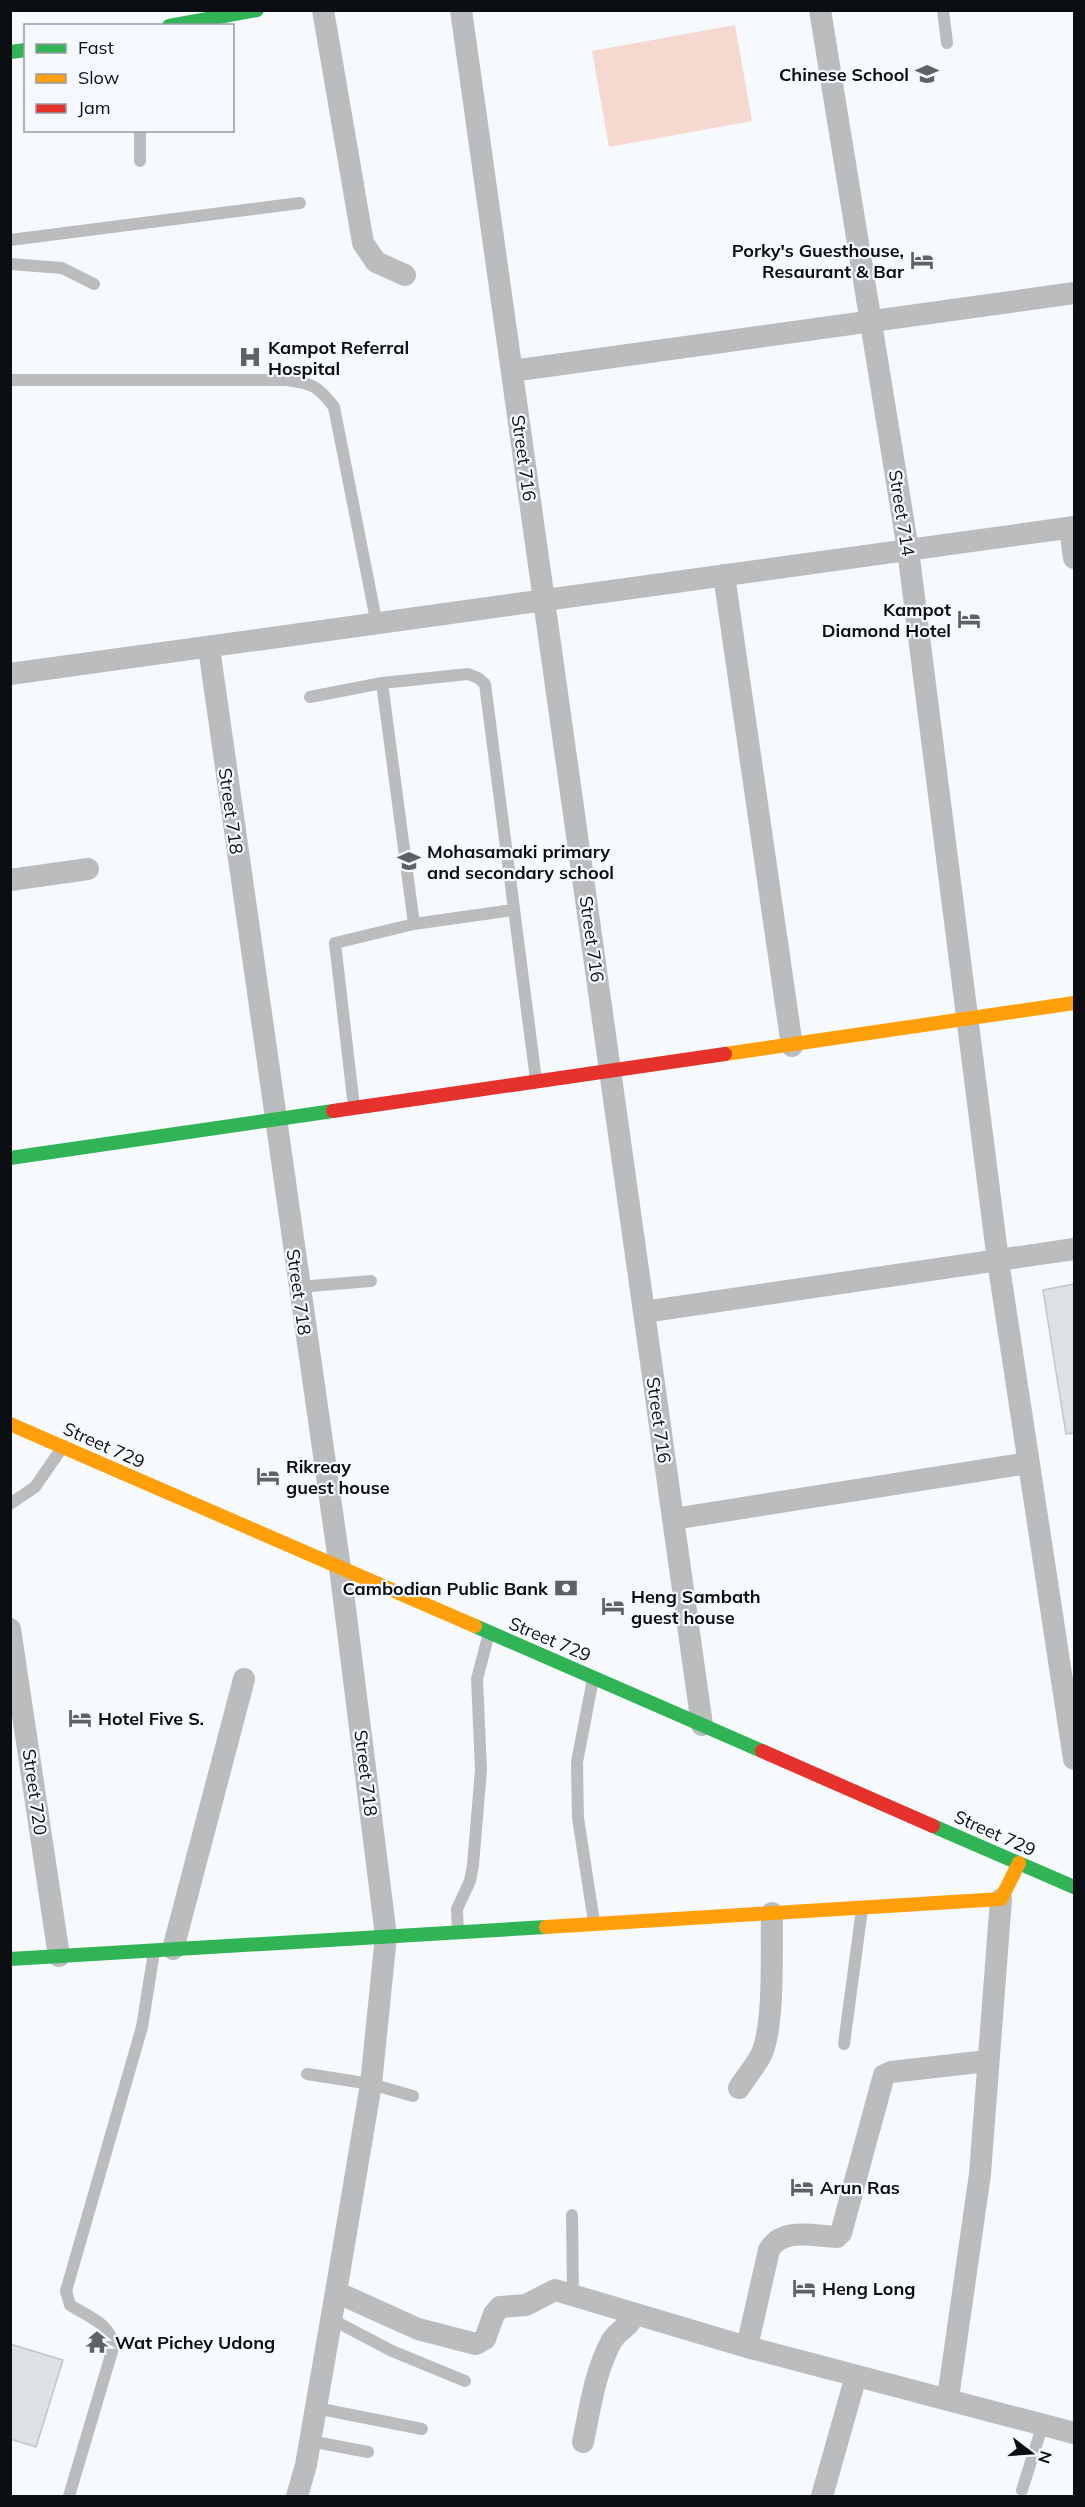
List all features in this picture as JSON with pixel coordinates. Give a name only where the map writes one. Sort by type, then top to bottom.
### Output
[{"type":"street","points":[[180,24],[257,10]]},
{"type":"street","points":[[323,10],[363,243],[376,262],[405,274]]},
{"type":"street","name":"Street 716","points":[[461,10],[702,1725]]},
{"type":"street","name":"Street 714","points":[[820,10],[908,550],[998,1261],[1074,1759]]},
{"type":"street","points":[[512,371],[1074,293]]},
{"type":"street","points":[[10,674],[1072,528],[1074,558]]},
{"type":"street","points":[[724,575],[792,1046]]},
{"type":"street","name":"Street 718","points":[[208,648],[340,1568],[386,1936],[371,2084],[310,2442],[297,2496]]},
{"type":"street","points":[[10,880],[88,869]]},
{"type":"street","points":[[10,1158],[536,1081],[611,1073],[1074,1003]]},
{"type":"street","points":[[644,1312],[1074,1249]]},
{"type":"street","name":"Street 729","points":[[10,1424],[1074,1887]]},
{"type":"street","points":[[673,1519],[1028,1463]]},
{"type":"street","name":"Street 720","points":[[10,1629],[19,1740],[60,1956]]},
{"type":"street","points":[[164,1950],[244,1679]]},
{"type":"street","points":[[948,2398],[980,2174],[1001,1899],[1019,1863]]},
{"type":"street","points":[[10,1959],[1001,1899]]},
{"type":"street","points":[[739,2088],[761,2054],[765,2041],[770,1991],[772,1913]]},
{"type":"street","points":[[747,2347],[769,2250],[775,2240],[785,2235],[837,2236],[841,2233],[884,2075],[891,2072],[987,2061]]},
{"type":"street","points":[[336,2292],[418,2329],[476,2344],[485,2339],[494,2314],[500,2307],[526,2305],[548,2291],[555,2290],[747,2347],[948,2398],[1074,2433]]},
{"type":"street","points":[[583,2442],[600,2366],[612,2339],[632,2323],[634,2314]]},
{"type":"street","points":[[822,2496],[856,2376]]},
{"type":"lane","points":[[942,10],[947,43]]},
{"type":"lane","points":[[140,132],[140,160]]},
{"type":"lane","points":[[10,240],[300,203]]},
{"type":"lane","points":[[10,264],[62,268],[94,284]]},
{"type":"lane","points":[[10,380],[286,380],[306,382],[321,389],[334,407],[377,625]]},
{"type":"lane","points":[[310,697],[382,682],[468,674],[485,684],[536,1081]]},
{"type":"lane","points":[[382,682],[414,924]]},
{"type":"lane","points":[[354,1107],[335,943],[414,924],[513,910]]},
{"type":"lane","points":[[299,1287],[371,1281]]},
{"type":"lane","points":[[10,1504],[34,1487],[62,1447]]},
{"type":"lane","points":[[458,1932],[457,1909],[470,1881],[473,1864],[481,1770],[477,1679],[489,1632]]},
{"type":"lane","points":[[594,1678],[577,1762],[578,1818],[595,1924]]},
{"type":"lane","points":[[844,2044],[862,1907]]},
{"type":"lane","points":[[69,2496],[113,2348],[113,2337],[108,2329],[70,2305],[66,2291],[164,1950]]},
{"type":"lane","points":[[307,2074],[371,2084],[413,2096]]},
{"type":"lane","points":[[572,2215],[573,2295]]},
{"type":"lane","points":[[332,2319],[392,2351],[465,2381]]},
{"type":"lane","points":[[316,2408],[422,2429]]},
{"type":"lane","points":[[1022,2490],[1043,2424]]},
{"type":"lane","points":[[310,2442],[368,2452]]},
{"type":"shaded area","points":[[735,25],[752,121],[609,147],[592,51]]},
{"type":"building","points":[[1074,1284],[1074,1433],[1066,1434],[1043,1290]]},
{"type":"building","points":[[10,2344],[63,2360],[36,2447],[10,2439]]},
{"type":"traffic: fast","points":[[180,24],[257,10]]},
{"type":"traffic: fast","points":[[10,52],[24,50]]},
{"type":"traffic: fast","points":[[10,1158],[333,1111]]},
{"type":"traffic: fast","points":[[475,1626],[762,1751]]},
{"type":"traffic: fast","points":[[933,1826],[1074,1887]]},
{"type":"traffic: fast","points":[[10,1959],[546,1927]]},
{"type":"traffic: slow","points":[[725,1054],[1074,1003]]},
{"type":"traffic: slow","points":[[10,1424],[475,1626]]},
{"type":"traffic: slow","points":[[546,1927],[1001,1899],[1019,1863]]},
{"type":"traffic: jam","points":[[333,1111],[725,1054]]},
{"type":"traffic: jam","points":[[762,1751],[933,1826]]},
{"type":"place","name":"Chinese School","points":[[927,74]]},
{"type":"place","name":"Porky's Guesthouse, Resaurant & Bar","points":[[922,260]]},
{"type":"place","name":"Kampot Referral Hospital","points":[[250,357]]},
{"type":"place","name":"Kampot Diamond Hotel","points":[[969,619]]},
{"type":"place","name":"Mohasamaki primary and secondary school","points":[[409,861]]},
{"type":"place","name":"Rikreay guest house","points":[[268,1476]]},
{"type":"place","name":"Cambodian Public Bank","points":[[566,1588]]},
{"type":"place","name":"Heng Sambath guest house","points":[[613,1606]]},
{"type":"place","name":"Hotel Five S.","points":[[80,1718]]},
{"type":"place","name":"Arun Ras","points":[[802,2187]]},
{"type":"place","name":"Heng Long","points":[[804,2288]]},
{"type":"place","name":"Wat Pichey Udong","points":[[97,2342]]}]
